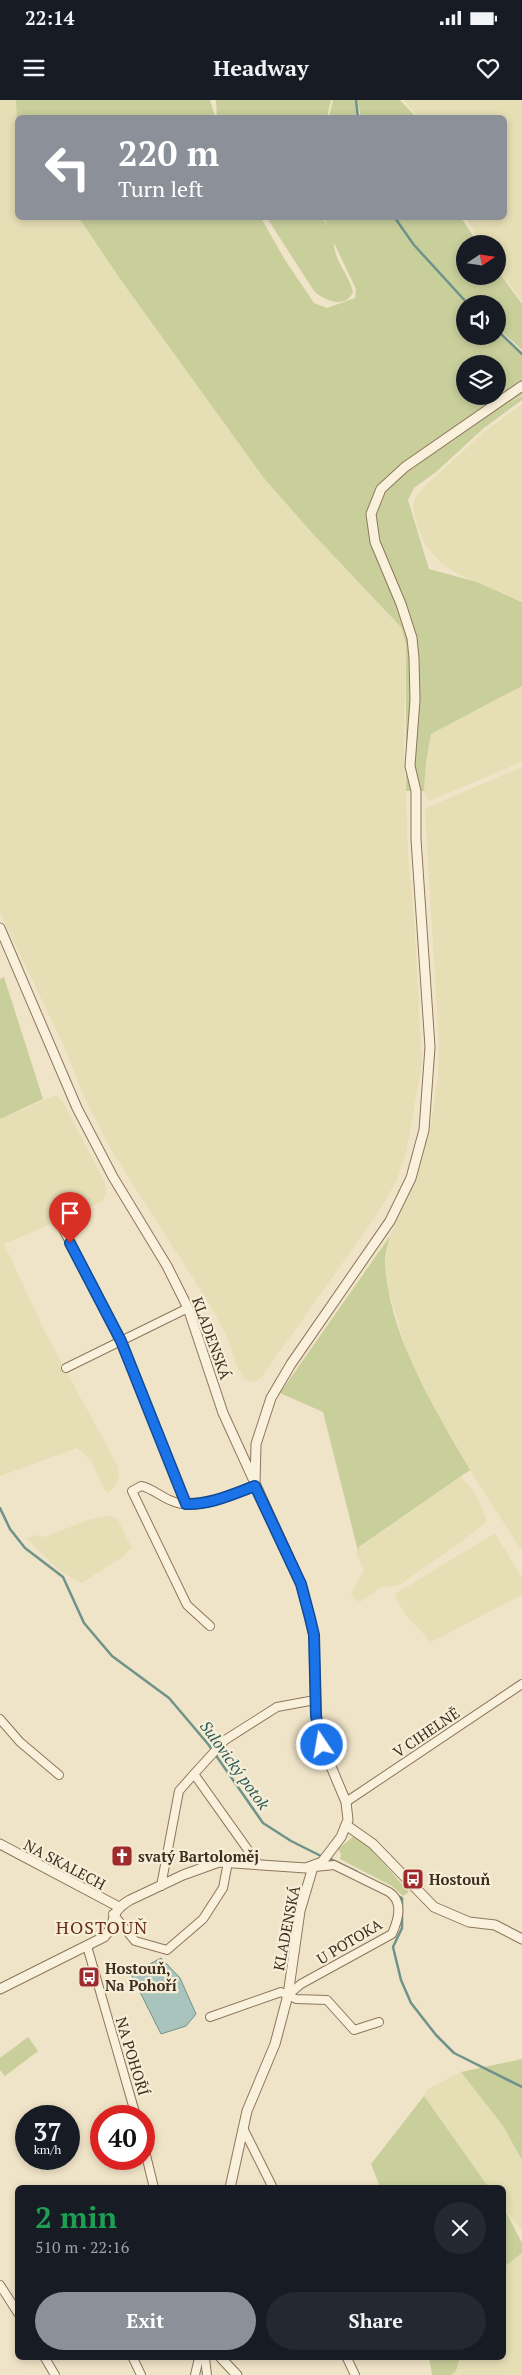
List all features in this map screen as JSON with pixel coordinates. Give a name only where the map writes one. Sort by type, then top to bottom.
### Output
[{"type":"street","name":"KLADENSKÁ","points":[[255,1486],[256,1444],[271,1398],[291,1364],[390,1221],[411,1178],[418,1155],[427,1105],[430,1047],[416,839],[416,790],[410,766],[414,700],[414,658],[412,638],[402,604],[375,542],[371,514],[381,489],[406,466],[522,386]]},
{"type":"street","name":"KLADENSKÁ","points":[[0,928],[77,1108],[112,1177],[167,1266],[188,1308],[223,1413],[301,1584],[314,1635],[315,1700],[322,1745],[346,1802],[346,1825],[341,1837],[327,1856],[313,1867],[300,1911],[288,1995],[275,2044],[247,2111],[231,2185]]},
{"type":"street","points":[[62,1227],[121,1341],[186,1504]]},
{"type":"street","points":[[66,1368],[188,1308]]},
{"type":"street","points":[[210,1626],[187,1605],[132,1491],[141,1486],[146,1487],[163,1498],[186,1504],[202,1504],[255,1486]]},
{"type":"street","name":"V CIHELNĚ","points":[[346,1802],[522,1684]]},
{"type":"street","points":[[161,1886],[179,1791],[225,1740],[277,1708],[315,1700]]},
{"type":"street","points":[[0,1719],[20,1742],[59,1775]]},
{"type":"street","points":[[194,1774],[258,1864]]},
{"type":"street","points":[[346,1825],[373,1844],[434,1907],[469,1922],[498,1927],[522,1939]]},
{"type":"street","name":"NA SKALECH","points":[[0,1844],[116,1911]]},
{"type":"street","points":[[116,1911],[135,1941],[167,1950],[203,1920],[223,1888],[228,1862]]},
{"type":"street","points":[[0,1989],[87,1946],[109,1932],[116,1911],[161,1886],[209,1864],[228,1862],[313,1867]]},
{"type":"street","name":"U POTOKA","points":[[288,1995],[301,1984],[392,1934],[397,1922],[398,1905],[395,1896],[389,1892],[334,1865],[313,1867]]},
{"type":"street","name":"NA POHOŘÍ","points":[[87,1946],[133,2105]]},
{"type":"street","points":[[210,2018],[281,1992],[296,1999],[326,2000],[354,2030],[379,2022]]},
{"type":"street","points":[[243,2128],[272,2185]]},
{"type":"street","points":[[150,2170],[153,2185]]},
{"type":"street","points":[[0,2285],[15,2308]]},
{"type":"street","points":[[45,2360],[55,2375]]},
{"type":"street","points":[[134,2360],[142,2375]]},
{"type":"street","points":[[195,2375],[199,2360]]},
{"type":"street","points":[[205,2360],[207,2375]]},
{"type":"street","points":[[223,2360],[237,2375]]},
{"type":"street","points":[[348,2360],[355,2375]]},
{"type":"shaded area","points":[[0,100],[16,100],[15,220],[80,220],[123,283],[263,477],[312,533],[393,617],[401,627],[406,645],[404,746],[408,853],[414,917],[422,1064],[406,1153],[397,1180],[378,1213],[261,1378],[254,1382],[245,1379],[238,1369],[228,1339],[209,1303],[114,1155],[83,1095],[63,1044],[0,913]]},
{"type":"shaded area","points":[[404,100],[522,100],[522,301],[506,280],[506,235],[476,235],[467,220],[507,220],[507,115],[416,115]]},
{"type":"shaded area","points":[[522,404],[522,601],[458,574],[442,564],[426,546],[417,526],[413,506],[416,496],[423,488],[485,431]]},
{"type":"shaded area","points":[[522,686],[522,762],[429,801],[424,791],[426,762],[431,734]]},
{"type":"shaded area","points":[[522,767],[522,1551],[474,1477],[432,1404],[408,1356],[389,1291],[385,1261],[390,1236],[409,1194],[430,1132],[438,1075],[439,1044],[426,809]]},
{"type":"shaded area","points":[[56,1095],[63,1102],[105,1183],[106,1195],[101,1202],[95,1205],[4,1244],[44,1330],[118,1467],[119,1479],[109,1493],[104,1489],[91,1460],[77,1448],[0,1476],[0,1119]]},
{"type":"shaded area","points":[[461,1477],[476,1494],[487,1521],[460,1543],[399,1585],[380,1588],[360,1602],[355,1599],[351,1594],[364,1570],[356,1553],[359,1548]]},
{"type":"shaded area","points":[[111,1515],[118,1520],[132,1548],[121,1558],[81,1583],[61,1572],[26,1538],[37,1535],[45,1537],[88,1520]]},
{"type":"shaded area","points":[[495,1533],[522,1578],[522,1595],[431,1642],[404,1613],[395,1594]]},
{"type":"shaded area","points":[[461,2072],[503,2126],[522,2160],[522,2231],[506,2211],[506,2185],[488,2185],[424,2096],[428,2089]]},
{"type":"shaded area","points":[[522,2253],[522,2375],[451,2375],[456,2371],[460,2360],[506,2360],[506,2265]]},
{"type":"green space","points":[[16,100],[210,100],[214,115],[17,115]]},
{"type":"green space","points":[[216,100],[331,100],[327,115],[217,115]]},
{"type":"green space","points":[[333,100],[355,100],[357,115],[329,115]]},
{"type":"green space","points":[[357,100],[400,100],[414,115],[361,115]]},
{"type":"green space","points":[[80,220],[262,220],[285,260],[314,303],[327,308],[355,298],[356,289],[334,243],[336,256],[353,292],[350,297],[340,302],[323,298],[314,291],[268,220],[324,220],[327,225],[326,220],[462,220],[473,235],[456,235],[456,285],[506,285],[506,282],[522,304],[522,350],[506,335],[506,295],[456,295],[456,345],[506,345],[506,338],[522,354],[522,395],[508,403],[522,396],[522,400],[484,428],[436,472],[414,488],[408,500],[429,569],[477,582],[522,602],[522,686],[431,734],[426,762],[424,791],[406,791],[406,645],[401,627],[312,533],[263,477],[123,283]]},
{"type":"green space","points":[[4,977],[43,1099],[0,1119],[0,979]]},
{"type":"green space","points":[[390,1236],[385,1262],[388,1290],[404,1344],[428,1396],[470,1470],[359,1547],[358,1551],[323,1412],[280,1393]]},
{"type":"green space","points":[[354,1836],[370,1848],[409,1892],[403,1896],[392,1886],[340,1859],[341,1854],[338,1849]]},
{"type":"green space","points":[[28,2037],[38,2051],[5,2076],[0,2070],[0,2058]]},
{"type":"green space","points":[[522,2059],[522,2160],[503,2126],[461,2072]]},
{"type":"green space","points":[[424,2096],[488,2185],[379,2185],[371,2164]]},
{"type":"green space","points":[[506,2212],[522,2243],[522,2253],[506,2265]]},
{"type":"green space","points":[[429,2360],[459,2360],[456,2371],[451,2375],[432,2375]]},
{"type":"water","points":[[161,1958],[180,1978],[196,2014],[186,2026],[161,2034],[131,1974]]},
{"type":"waterway","points":[[356,100],[358,115]]},
{"type":"waterway","points":[[396,220],[414,245],[460,295]]},
{"type":"waterway","points":[[506,339],[522,354]]},
{"type":"waterway","name":"Sulovický potok","points":[[0,1508],[10,1529],[25,1548],[63,1577],[84,1623],[112,1656],[169,1698],[208,1744],[263,1823],[291,1841],[323,1857]]},
{"type":"waterway","name":"Sulovický potok","points":[[328,1858],[357,1872]]},
{"type":"waterway","name":"Sulovický potok","points":[[396,1895],[402,1898],[402,1928],[393,1947],[401,1980],[411,2003],[436,2035],[454,2053],[522,2087]]},
{"type":"place","name":"svatý Bartoloměj","points":[[122,1856]]},
{"type":"place","name":"Hostouň","points":[[413,1879]]},
{"type":"place","name":"Hostouň, Na Pohoří","points":[[89,1977]]},
{"type":"district","name":"HOSTOUŇ","points":[[102,1927]]},
{"type":"route","points":[[70,1243],[121,1341],[186,1504],[202,1504],[255,1486],[301,1584],[310,1618],[314,1635],[316,1716],[322,1745]]}]
